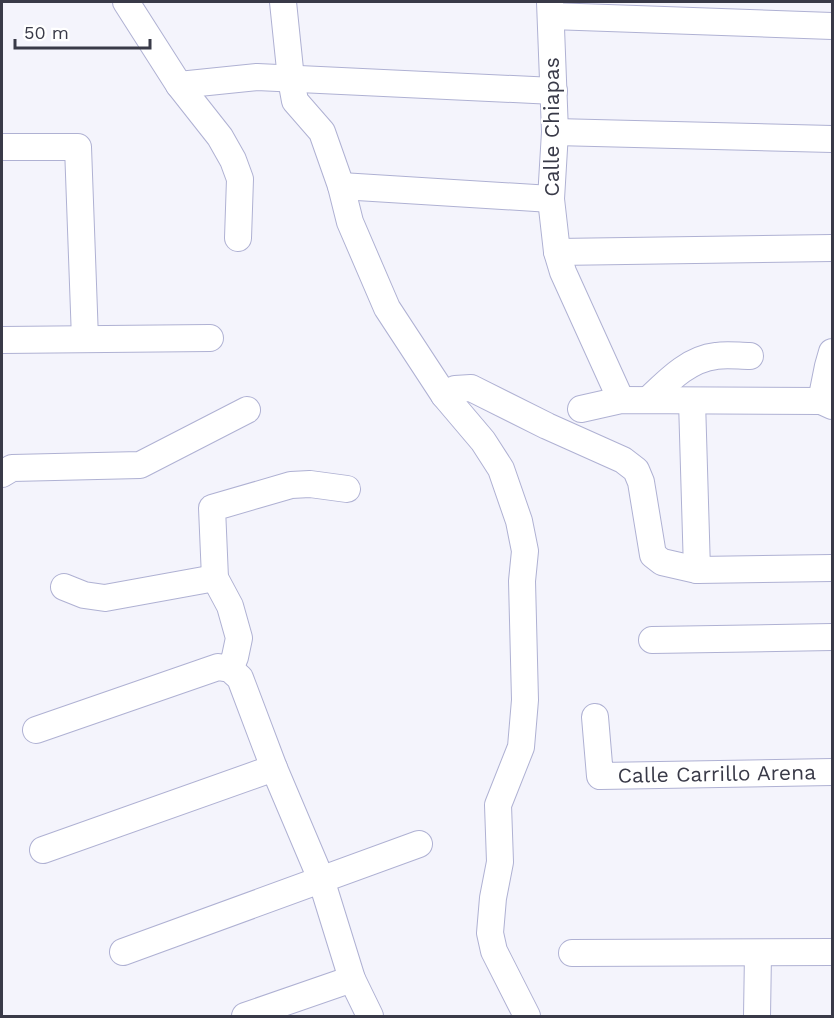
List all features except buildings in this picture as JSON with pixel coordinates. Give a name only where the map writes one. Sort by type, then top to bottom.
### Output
[{"type":"street","points":[[126,2],[179,85],[220,137],[233,160],[240,179],[238,238]]},
{"type":"street","points":[[283,2],[291,79],[296,101],[322,132],[341,186],[350,222],[387,308],[444,395],[483,441],[501,469],[519,521],[525,551],[522,581],[525,700],[521,747],[498,805],[500,862],[493,898],[490,933],[494,951],[527,1017]]},
{"type":"street","points":[[550,8],[832,26]]},
{"type":"street","name":"Calle Chiapas","points":[[550,8],[555,132],[551,199],[557,252],[563,272],[621,400]]},
{"type":"street","points":[[179,85],[256,78],[554,91]]},
{"type":"street","points":[[555,132],[832,139]]},
{"type":"street","points":[[2,147],[78,147],[85,339]]},
{"type":"street","points":[[341,186],[551,199]]},
{"type":"street","points":[[557,252],[832,248]]},
{"type":"street","points":[[2,340],[210,338]]},
{"type":"street","points":[[581,409],[621,400],[827,404],[828,366],[832,352]]},
{"type":"street","points":[[648,400],[678,372],[696,362],[715,356],[750,356]]},
{"type":"street","points":[[444,395],[455,389],[471,388],[547,426],[623,460],[636,470],[641,482],[653,555],[662,562],[697,570],[832,568]]},
{"type":"street","points":[[692,401],[697,570]]},
{"type":"street","points":[[2,474],[12,468],[140,465],[247,410]]},
{"type":"street","points":[[230,669],[239,638],[230,606],[215,578],[212,508],[291,485],[310,483],[347,489]]},
{"type":"street","points":[[64,587],[84,596],[105,598],[215,578]]},
{"type":"street","points":[[652,640],[832,637]]},
{"type":"street","points":[[36,730],[218,667],[230,669],[240,678],[274,768],[321,879],[352,979],[370,1017]]},
{"type":"street","name":"Calle Carrillo Arena","points":[[595,717],[600,776],[832,772]]},
{"type":"street","points":[[43,850],[274,768]]},
{"type":"street","points":[[123,952],[419,844]]},
{"type":"street","points":[[757,1017],[758,952]]},
{"type":"street","points":[[572,953],[832,952]]},
{"type":"street","points":[[245,1017],[352,979]]}]
